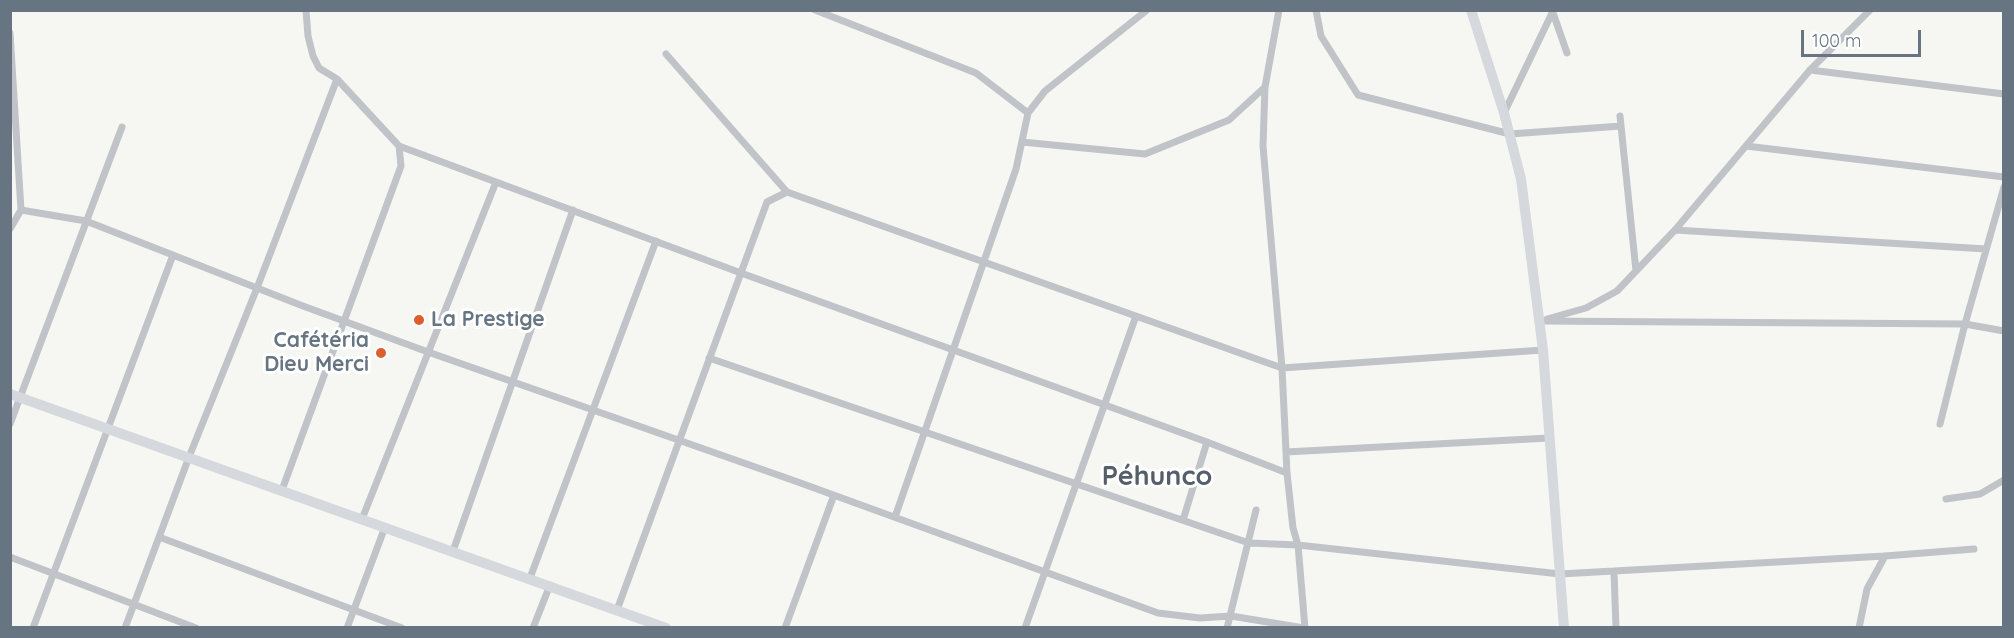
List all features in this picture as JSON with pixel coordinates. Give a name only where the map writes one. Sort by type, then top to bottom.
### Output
[{"type":"main road","points":[[1471,10],[1504,113],[1521,178],[1543,350],[1564,627]]},
{"type":"main road","points":[[15,396],[666,627]]},
{"type":"street","points":[[306,10],[308,36],[319,68],[337,79],[399,146],[1287,473]]},
{"type":"street","points":[[815,10],[976,73],[1029,113]]},
{"type":"street","points":[[895,517],[1016,169],[1029,113],[1045,91],[1147,10]]},
{"type":"street","points":[[21,210],[86,221],[344,321],[1158,613],[1200,618],[1231,616],[1305,627],[1298,545],[1293,528],[1287,473],[1282,368],[1263,146],[1265,87],[1279,10]]},
{"type":"street","points":[[1316,10],[1321,36],[1358,95],[1510,134],[1621,126]]},
{"type":"street","points":[[1539,321],[1586,308],[1617,291],[1676,230],[1810,70],[1870,10]]},
{"type":"street","points":[[1504,113],[1552,11]]},
{"type":"street","points":[[1552,11],[1567,53]]},
{"type":"street","points":[[10,33],[21,210],[10,229]]},
{"type":"street","points":[[666,54],[787,192],[1282,368],[1543,350]]},
{"type":"street","points":[[1810,70],[2004,94]]},
{"type":"street","points":[[125,627],[337,79]]},
{"type":"street","points":[[1022,142],[1145,154],[1228,120],[1265,87]]},
{"type":"street","points":[[1620,116],[1636,271]]},
{"type":"street","points":[[10,424],[15,396],[122,127]]},
{"type":"street","points":[[282,490],[401,166],[399,146]]},
{"type":"street","points":[[1746,146],[2004,177]]},
{"type":"street","points":[[362,519],[496,182]]},
{"type":"street","points":[[1940,424],[1965,324],[2004,187]]},
{"type":"street","points":[[617,610],[767,202],[787,192]]},
{"type":"street","points":[[453,551],[573,210]]},
{"type":"street","points":[[1676,230],[1986,249]]},
{"type":"street","points":[[530,578],[656,242]]},
{"type":"street","points":[[33,627],[173,255]]},
{"type":"street","points":[[1025,627],[1136,315]]},
{"type":"street","points":[[1539,321],[1965,324],[2004,330]]},
{"type":"street","points":[[710,358],[1249,543],[1298,545],[1560,574],[1974,549]]},
{"type":"street","points":[[1286,452],[1549,438]]},
{"type":"street","points":[[1183,520],[1207,442]]},
{"type":"street","points":[[1946,499],[1980,494],[2004,480]]},
{"type":"street","points":[[785,627],[834,495]]},
{"type":"street","points":[[1227,627],[1256,510]]},
{"type":"street","points":[[347,627],[385,527]]},
{"type":"street","points":[[159,537],[402,627]]},
{"type":"street","points":[[1859,627],[1867,590],[1885,556]]},
{"type":"street","points":[[10,557],[196,627]]},
{"type":"street","points":[[1614,571],[1616,627]]},
{"type":"street","points":[[533,627],[550,585]]},
{"type":"place","name":"La Prestige","points":[[419,320]]},
{"type":"place","name":"Cafétéria Dieu Merci","points":[[381,353]]},
{"type":"district","name":"Péhunco","points":[[1157,477]]}]
